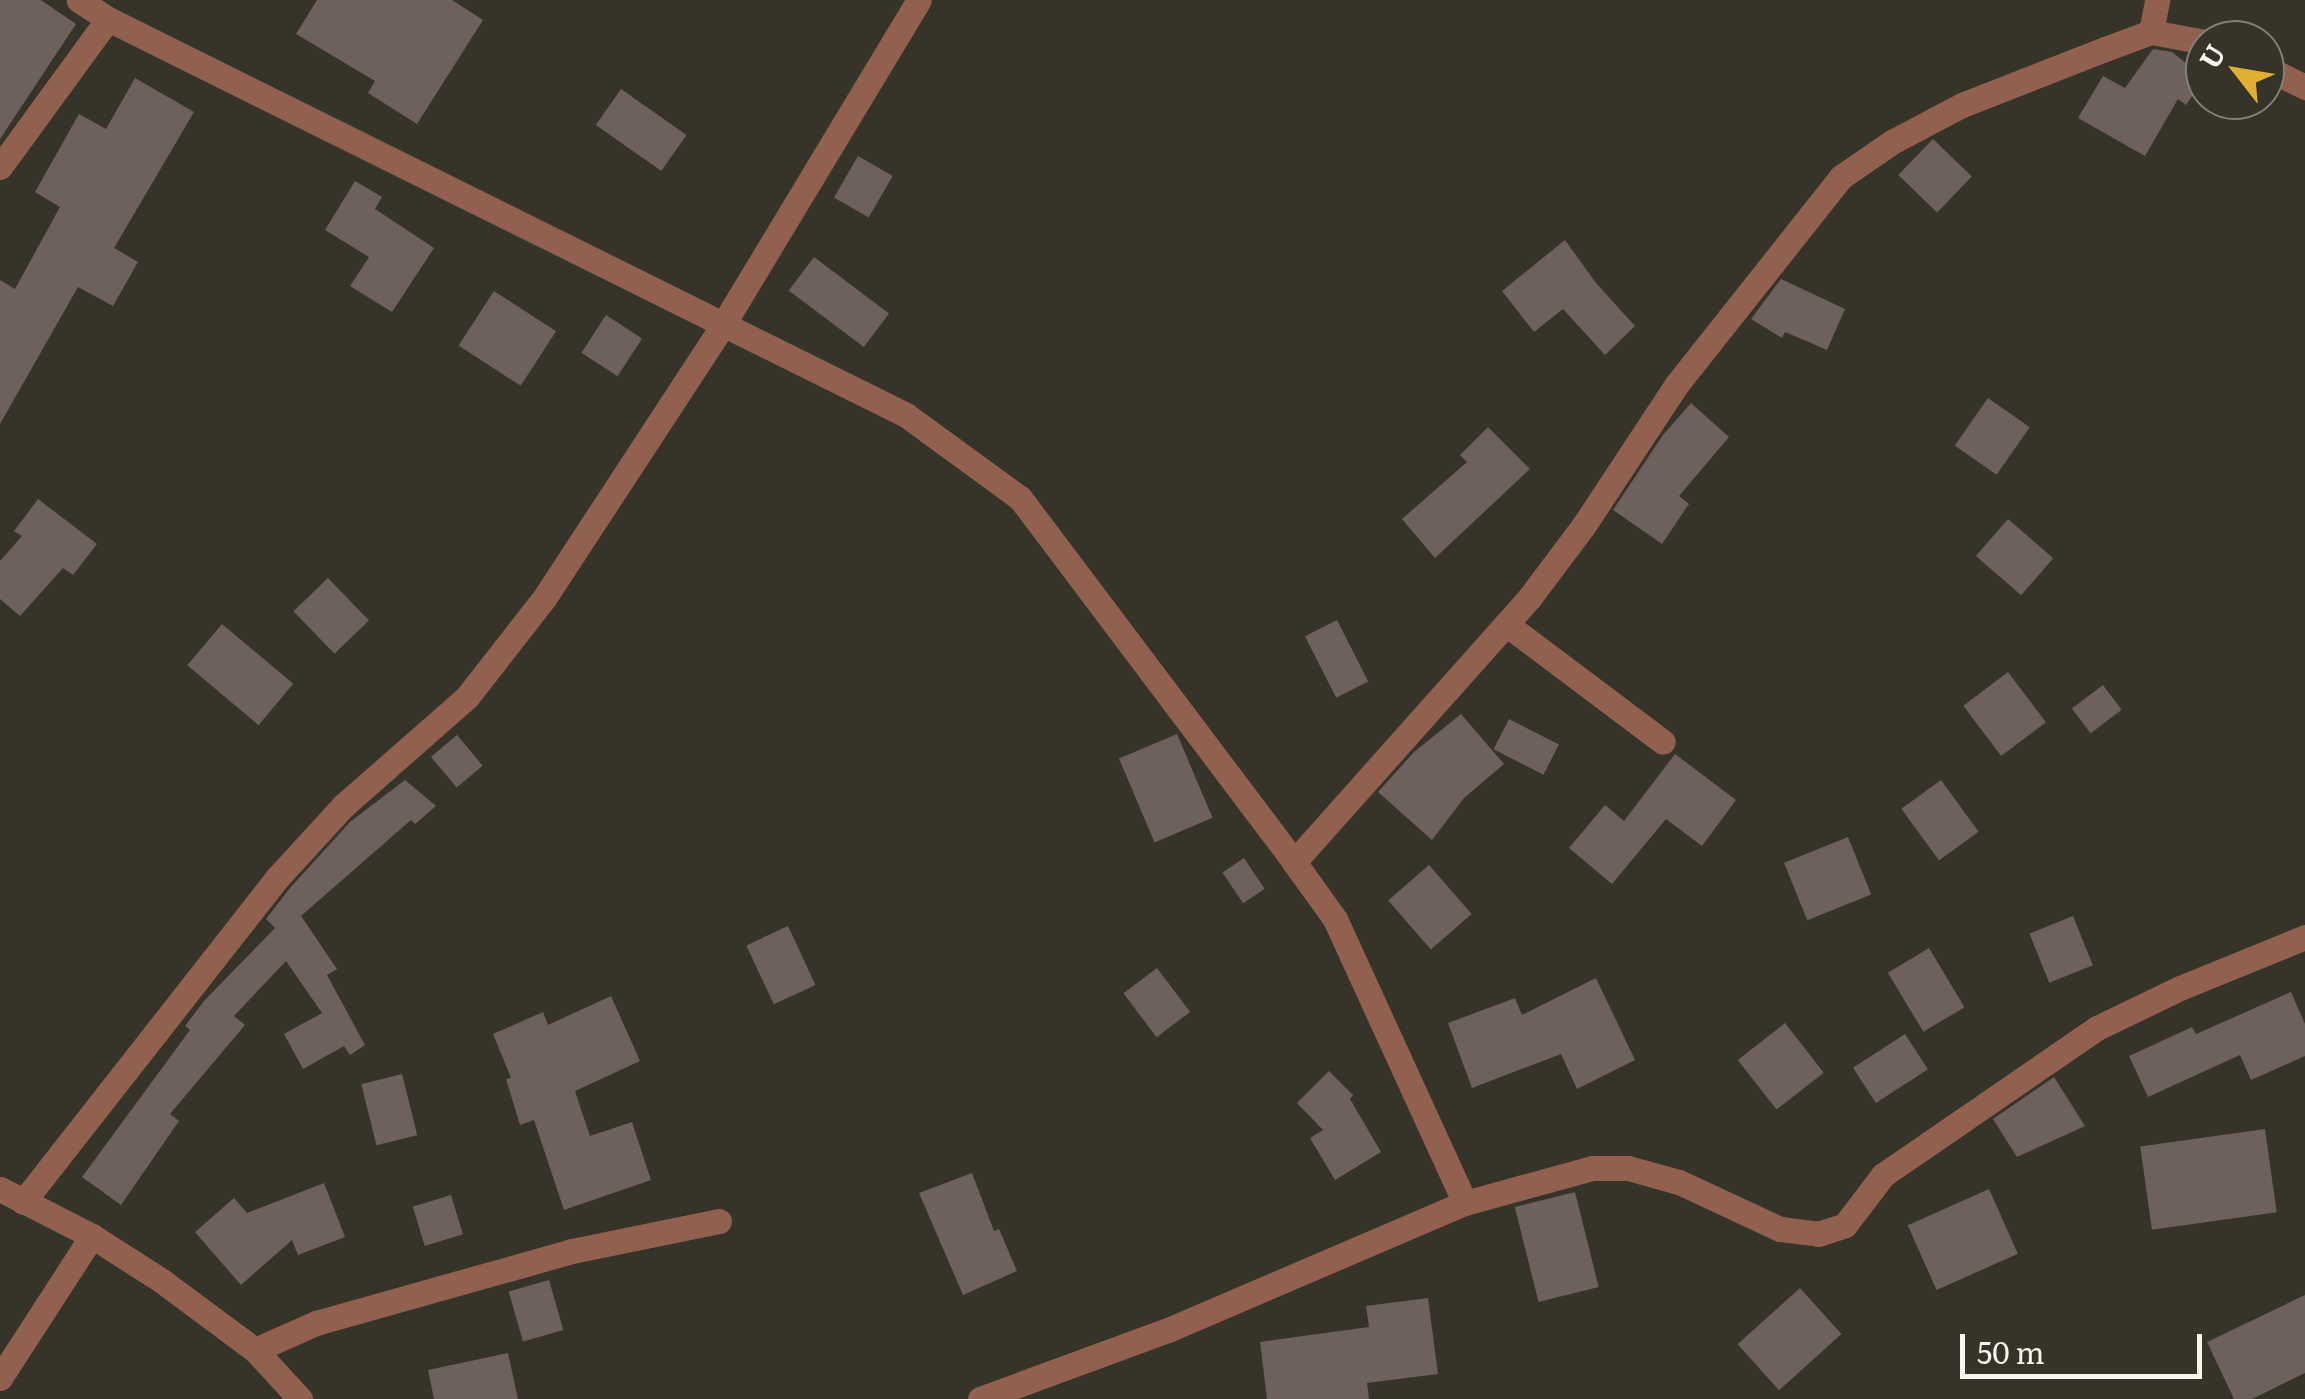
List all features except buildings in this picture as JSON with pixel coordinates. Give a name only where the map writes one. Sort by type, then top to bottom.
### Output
[{"type":"street","points":[[78,0],[108,19],[906,415],[1020,498],[1335,919],[1465,1203]]},
{"type":"street","points":[[300,1399],[255,1350],[92,1236],[11,1196],[149,1046],[278,877],[343,806],[466,697],[545,597],[724,324],[920,0]]},
{"type":"street","points":[[2152,32],[2157,0]]},
{"type":"street","points":[[0,167],[108,19]]},
{"type":"street","points":[[1294,862],[1506,624],[1584,525],[1677,384],[1842,177],[1892,142],[1962,105],[2152,32],[2185,38]]},
{"type":"street","points":[[1506,624],[1663,742]]},
{"type":"street","points":[[980,1399],[1168,1330],[1465,1203],[1592,1168],[1628,1168],[1679,1182],[1780,1228],[1818,1234],[1845,1225],[1883,1174],[2097,1028],[2180,988],[2305,938]]},
{"type":"street","points":[[255,1350],[316,1323],[572,1250],[719,1221]]},
{"type":"street","points":[[0,1378],[92,1236]]}]
